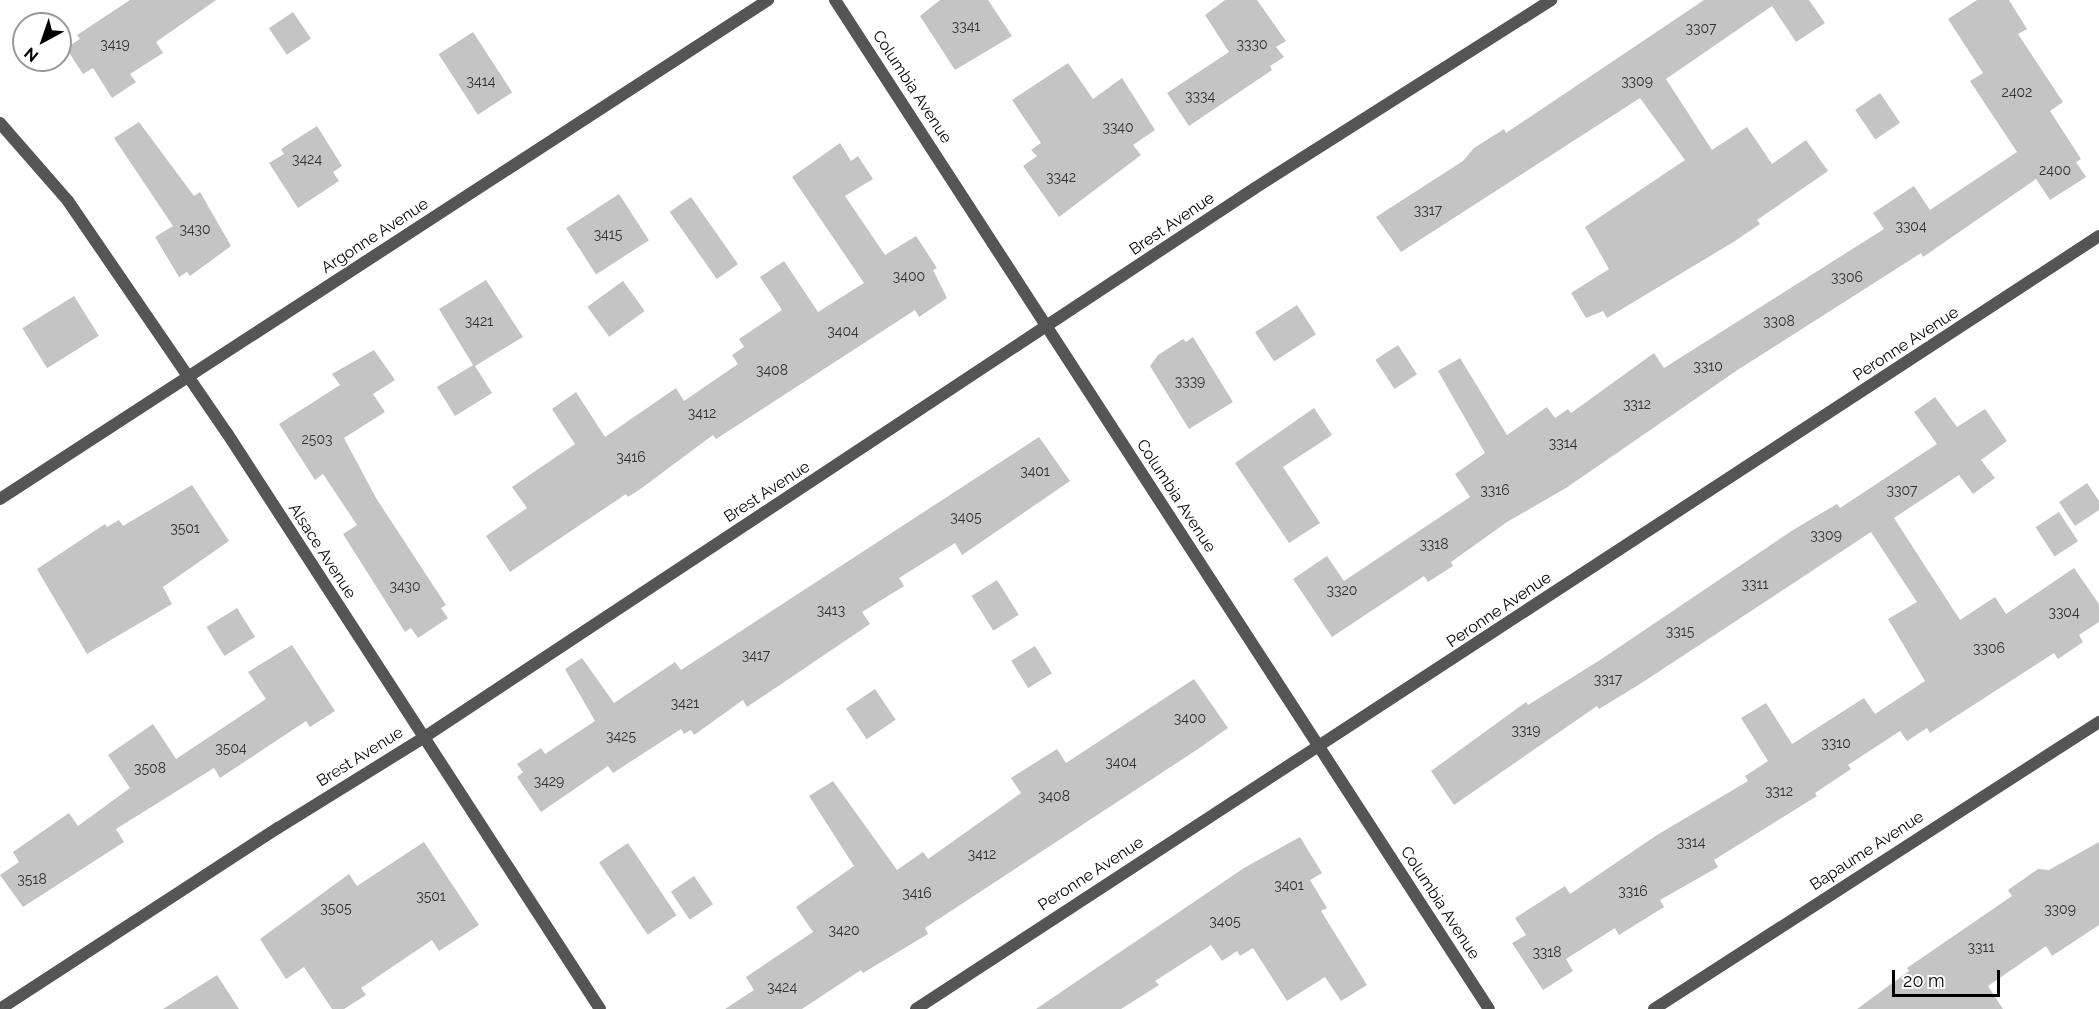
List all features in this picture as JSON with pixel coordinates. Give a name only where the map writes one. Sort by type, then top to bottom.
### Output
[{"type":"street","name":"Argonne Avenue","points":[[0,499],[768,0]]},
{"type":"street","name":"Columbia Avenue","points":[[835,0],[1489,1009]]},
{"type":"street","name":"Brest Avenue","points":[[0,1009],[278,828],[423,738],[1047,328],[1255,188],[1551,0]]},
{"type":"street","name":"Alsace Avenue","points":[[0,123],[69,201],[189,377],[600,1009]]},
{"type":"street","name":"Peronne Avenue","points":[[915,1009],[2099,236]]},
{"type":"street","name":"Bapaume Avenue","points":[[1654,1009],[2099,722]]},
{"type":"building","points":[[130,0],[216,0],[156,42],[163,53],[130,74],[136,82],[112,98],[93,68],[83,74],[72,57],[72,44],[80,39],[77,35]]},
{"type":"building","points":[[940,0],[988,0],[1012,36],[955,70],[920,16]]},
{"type":"building","points":[[1225,0],[1257,0],[1286,41],[1276,47],[1284,57],[1270,66],[1272,70],[1189,126],[1167,93],[1229,52],[1205,15]]},
{"type":"building","points":[[1704,0],[1809,0],[1825,23],[1796,42],[1772,6],[1666,79],[1712,150],[1747,127],[1772,164],[1806,140],[1828,171],[1757,220],[1760,224],[1735,241],[1607,318],[1603,311],[1586,318],[1571,293],[1609,269],[1585,227],[1685,160],[1640,98],[1401,252],[1376,217],[1463,161],[1474,148],[1504,129],[1506,133]]},
{"type":"building","points":[[1977,0],[2009,0],[2027,29],[2018,34],[2063,102],[2050,111],[2081,159],[2076,162],[2086,177],[2050,200],[2036,179],[1923,257],[1921,253],[1739,369],[1566,488],[1507,522],[1451,562],[1453,566],[1428,582],[1424,576],[1332,637],[1293,579],[1327,556],[1344,581],[1470,497],[1455,474],[1485,453],[1438,371],[1460,358],[1507,435],[1547,407],[1555,418],[1568,409],[1571,413],[1654,353],[1664,368],[1884,229],[1873,213],[1914,186],[1930,210],[2017,152],[1970,81],[1983,73],[1948,19]]},
{"type":"building","points":[[293,12],[311,39],[287,55],[269,28]]},
{"type":"building","points":[[473,32],[512,92],[478,115],[439,54]]},
{"type":"building","points":[[1068,63],[1093,99],[1122,78],[1155,130],[1133,145],[1141,155],[1059,217],[1023,166],[1037,156],[1031,150],[1041,143],[1012,100]]},
{"type":"building","points":[[1880,93],[1900,123],[1875,140],[1855,110]]},
{"type":"building","points":[[139,122],[194,196],[200,192],[231,246],[190,276],[187,272],[179,277],[155,237],[173,226],[114,138]]},
{"type":"building","points":[[317,126],[342,166],[333,172],[339,181],[298,208],[269,163],[284,154],[281,149]]},
{"type":"building","points":[[840,143],[851,161],[858,156],[873,179],[845,196],[885,255],[916,236],[937,268],[933,270],[947,298],[919,317],[915,310],[716,439],[713,435],[639,490],[628,497],[626,494],[510,572],[486,536],[527,508],[512,487],[575,444],[552,409],[576,392],[605,437],[676,388],[684,401],[738,364],[732,355],[744,347],[739,339],[782,310],[760,277],[784,261],[818,312],[864,283],[792,177]]},
{"type":"building","points":[[619,194],[649,240],[596,274],[566,228]]},
{"type":"building","points":[[691,197],[738,264],[717,279],[670,212]]},
{"type":"building","points":[[486,280],[523,337],[475,366],[492,393],[455,416],[437,387],[473,365],[439,309]]},
{"type":"building","points":[[623,281],[645,311],[609,337],[587,307]]},
{"type":"building","points":[[74,296],[99,336],[47,368],[22,328]]},
{"type":"building","points":[[1297,305],[1316,334],[1274,362],[1255,332]]},
{"type":"building","points":[[1193,337],[1233,402],[1189,429],[1150,366],[1158,355],[1183,339],[1186,342]]},
{"type":"building","points":[[1398,345],[1417,374],[1394,389],[1375,360]]},
{"type":"building","points":[[374,350],[395,380],[373,394],[385,412],[344,438],[376,498],[446,605],[441,608],[448,618],[418,638],[411,628],[405,632],[343,534],[357,525],[323,474],[315,480],[279,424],[340,385],[332,374]]},
{"type":"building","points":[[1935,397],[1957,427],[1985,409],[2007,441],[1981,460],[1995,478],[1973,494],[1959,475],[1894,518],[1960,620],[1995,597],[2006,614],[2074,568],[2099,604],[2099,622],[2079,635],[2083,642],[2058,659],[2054,653],[1930,733],[1927,728],[1907,741],[1900,731],[1848,765],[1851,769],[1815,793],[1817,796],[1714,860],[1718,867],[1660,900],[1664,907],[1619,935],[1615,928],[1566,959],[1573,971],[1543,990],[1512,943],[1526,935],[1515,918],[1565,886],[1570,894],[1657,835],[1748,781],[1745,776],[1768,761],[1741,718],[1766,703],[1792,744],[1864,698],[1875,714],[1925,681],[1888,619],[1917,602],[1871,532],[1640,684],[1599,709],[1597,706],[1454,805],[1431,771],[1526,702],[1528,705],[1600,660],[1793,530],[1837,504],[1840,508],[1937,444],[1914,412]]},
{"type":"building","points":[[1314,408],[1332,435],[1283,467],[1320,523],[1289,543],[1235,463]]},
{"type":"building","points":[[1039,437],[1070,481],[962,555],[955,543],[899,578],[904,586],[862,612],[870,624],[747,707],[743,700],[694,735],[691,730],[684,734],[681,729],[613,773],[608,766],[541,812],[517,777],[523,772],[517,764],[541,748],[545,754],[595,721],[565,669],[582,658],[614,703],[675,662],[681,670]]},
{"type":"building","points":[[2087,483],[2099,501],[2099,510],[2075,526],[2059,502]]},
{"type":"building","points":[[192,485],[229,541],[163,587],[172,604],[87,654],[37,569],[105,524],[107,527],[119,520],[123,526]]},
{"type":"building","points":[[2059,512],[2078,541],[2055,557],[2036,527]]},
{"type":"building","points":[[997,580],[1019,615],[993,631],[972,596]]},
{"type":"building","points":[[237,608],[255,637],[224,656],[206,627]]},
{"type":"building","points":[[292,645],[335,711],[310,727],[306,721],[220,778],[214,768],[116,829],[124,842],[23,907],[0,875],[19,862],[13,852],[69,813],[78,826],[130,788],[108,755],[153,724],[176,759],[266,699],[248,672]]},
{"type":"building","points":[[1035,646],[1052,673],[1028,688],[1011,661]]},
{"type":"building","points":[[1194,679],[1228,728],[925,928],[928,934],[863,973],[861,970],[802,1009],[725,1009],[754,990],[746,977],[813,932],[796,907],[854,866],[809,796],[833,781],[897,870],[923,852],[928,859],[1021,793],[1011,778],[1057,749],[1066,763]]},
{"type":"building","points":[[875,689],[896,720],[867,739],[846,709]]},
{"type":"building","points":[[1300,837],[1322,873],[1310,880],[1327,908],[1321,911],[1367,985],[1341,1001],[1325,977],[1287,1001],[1253,948],[1240,956],[1237,951],[1222,961],[1211,945],[1155,981],[1159,985],[1121,1009],[1036,1009],[1244,868]]},
{"type":"building","points":[[424,842],[479,925],[439,951],[432,940],[361,988],[366,995],[344,1009],[332,1009],[304,967],[286,979],[260,939],[349,874],[357,886]]},
{"type":"building","points":[[2099,842],[2099,925],[2052,956],[2046,946],[1988,986],[2003,1009],[1857,1009],[1909,971],[1907,968],[2012,896],[2008,890],[2038,869],[2049,870]]},
{"type":"building","points":[[628,843],[677,915],[648,935],[599,863]]},
{"type":"building","points":[[694,876],[713,904],[690,920],[671,892]]},
{"type":"building","points":[[217,975],[239,1009],[163,1009]]}]
